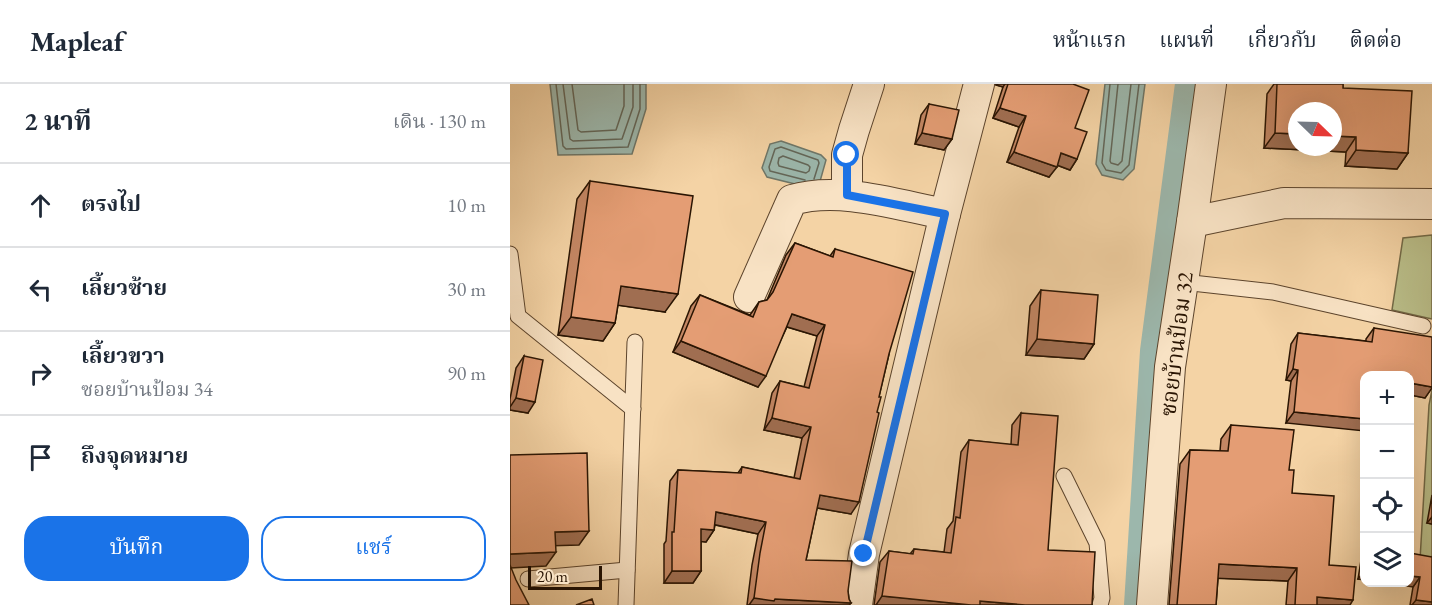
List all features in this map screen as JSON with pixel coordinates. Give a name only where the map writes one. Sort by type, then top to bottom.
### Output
[{"type":"street","points":[[847,195],[847,155],[869,84]]},
{"type":"street","points":[[857,605],[864,554],[945,214],[979,84]]},
{"type":"street","name":"ซอยบ้านป้อม 32","points":[[1152,605],[1170,367],[1210,84]]},
{"type":"street","points":[[749,297],[792,200],[804,196],[847,195],[945,214]]},
{"type":"street","points":[[1192,222],[1284,203],[1432,204]]},
{"type":"lane","points":[[510,254],[518,316],[633,409]]},
{"type":"lane","points":[[1183,282],[1273,292],[1423,326]]},
{"type":"lane","points":[[626,605],[635,342]]},
{"type":"lane","points":[[1064,476],[1097,543],[1101,605]]},
{"type":"lane","points":[[528,579],[627,570]]},
{"type":"green space","points":[[1432,235],[1432,319],[1392,310],[1403,238]]},
{"type":"green space","points":[[1432,390],[1432,562],[1420,560],[1429,405]]},
{"type":"water","points":[[550,84],[646,84],[646,109],[632,154],[558,155]]},
{"type":"water","points":[[1105,84],[1145,84],[1134,169],[1123,180],[1102,175],[1096,164]]},
{"type":"water","points":[[781,141],[821,155],[826,160],[819,185],[811,188],[767,177],[762,168],[770,144]]},
{"type":"building","points":[[1008,84],[1073,84],[1089,90],[1075,128],[1087,132],[1077,159],[1061,153],[1057,167],[1014,152],[1026,116],[1000,108]]},
{"type":"building","points":[[1277,84],[1343,84],[1343,88],[1412,91],[1408,153],[1356,150],[1356,137],[1342,136],[1342,102],[1288,102],[1288,134],[1275,133]]},
{"type":"building","points":[[929,104],[959,110],[952,139],[922,133]]},
{"type":"building","points":[[590,181],[693,196],[678,294],[621,286],[615,323],[571,317]]},
{"type":"building","points":[[795,243],[833,257],[835,249],[913,272],[889,354],[879,397],[881,397],[877,412],[879,413],[859,502],[820,495],[806,560],[852,561],[848,591],[851,603],[775,599],[774,601],[754,598],[766,522],[716,512],[714,530],[701,529],[701,571],[672,571],[672,532],[674,532],[678,470],[741,473],[742,467],[800,479],[811,427],[772,418],[780,381],[809,388],[825,325],[792,314],[766,376],[681,341],[700,295],[753,317],[759,302],[767,300],[773,292]]},
{"type":"building","points":[[1041,290],[1098,295],[1094,344],[1037,339]]},
{"type":"building","points":[[1374,328],[1432,337],[1432,387],[1414,384],[1414,371],[1360,371],[1360,419],[1294,412],[1298,370],[1293,369],[1298,333],[1372,342]]},
{"type":"building","points":[[524,356],[543,360],[535,402],[516,398]]},
{"type":"building","points":[[1021,413],[1058,416],[1048,550],[1095,552],[1092,605],[1025,605],[980,601],[980,605],[971,605],[882,596],[889,551],[913,554],[914,549],[951,553],[956,517],[960,518],[969,440],[1018,445]]},
{"type":"building","points":[[1231,425],[1294,430],[1289,470],[1294,470],[1292,493],[1334,496],[1329,565],[1356,567],[1353,600],[1317,597],[1317,605],[1295,605],[1297,568],[1219,564],[1216,605],[1177,605],[1190,450],[1228,451]]},
{"type":"building","points":[[587,453],[589,531],[555,532],[556,552],[510,554],[510,455]]},
{"type":"building","points":[[1414,554],[1432,557],[1432,602],[1416,600],[1420,577],[1414,576]]},
{"type":"building","points":[[510,565],[516,580],[529,605],[510,605]]},
{"type":"building","points":[[592,599],[594,605],[576,605]]},
{"type":"waterway","points":[[1137,605],[1153,351],[1188,84]]},
{"type":"route","points":[[847,155],[847,195],[945,214],[864,554]]}]
